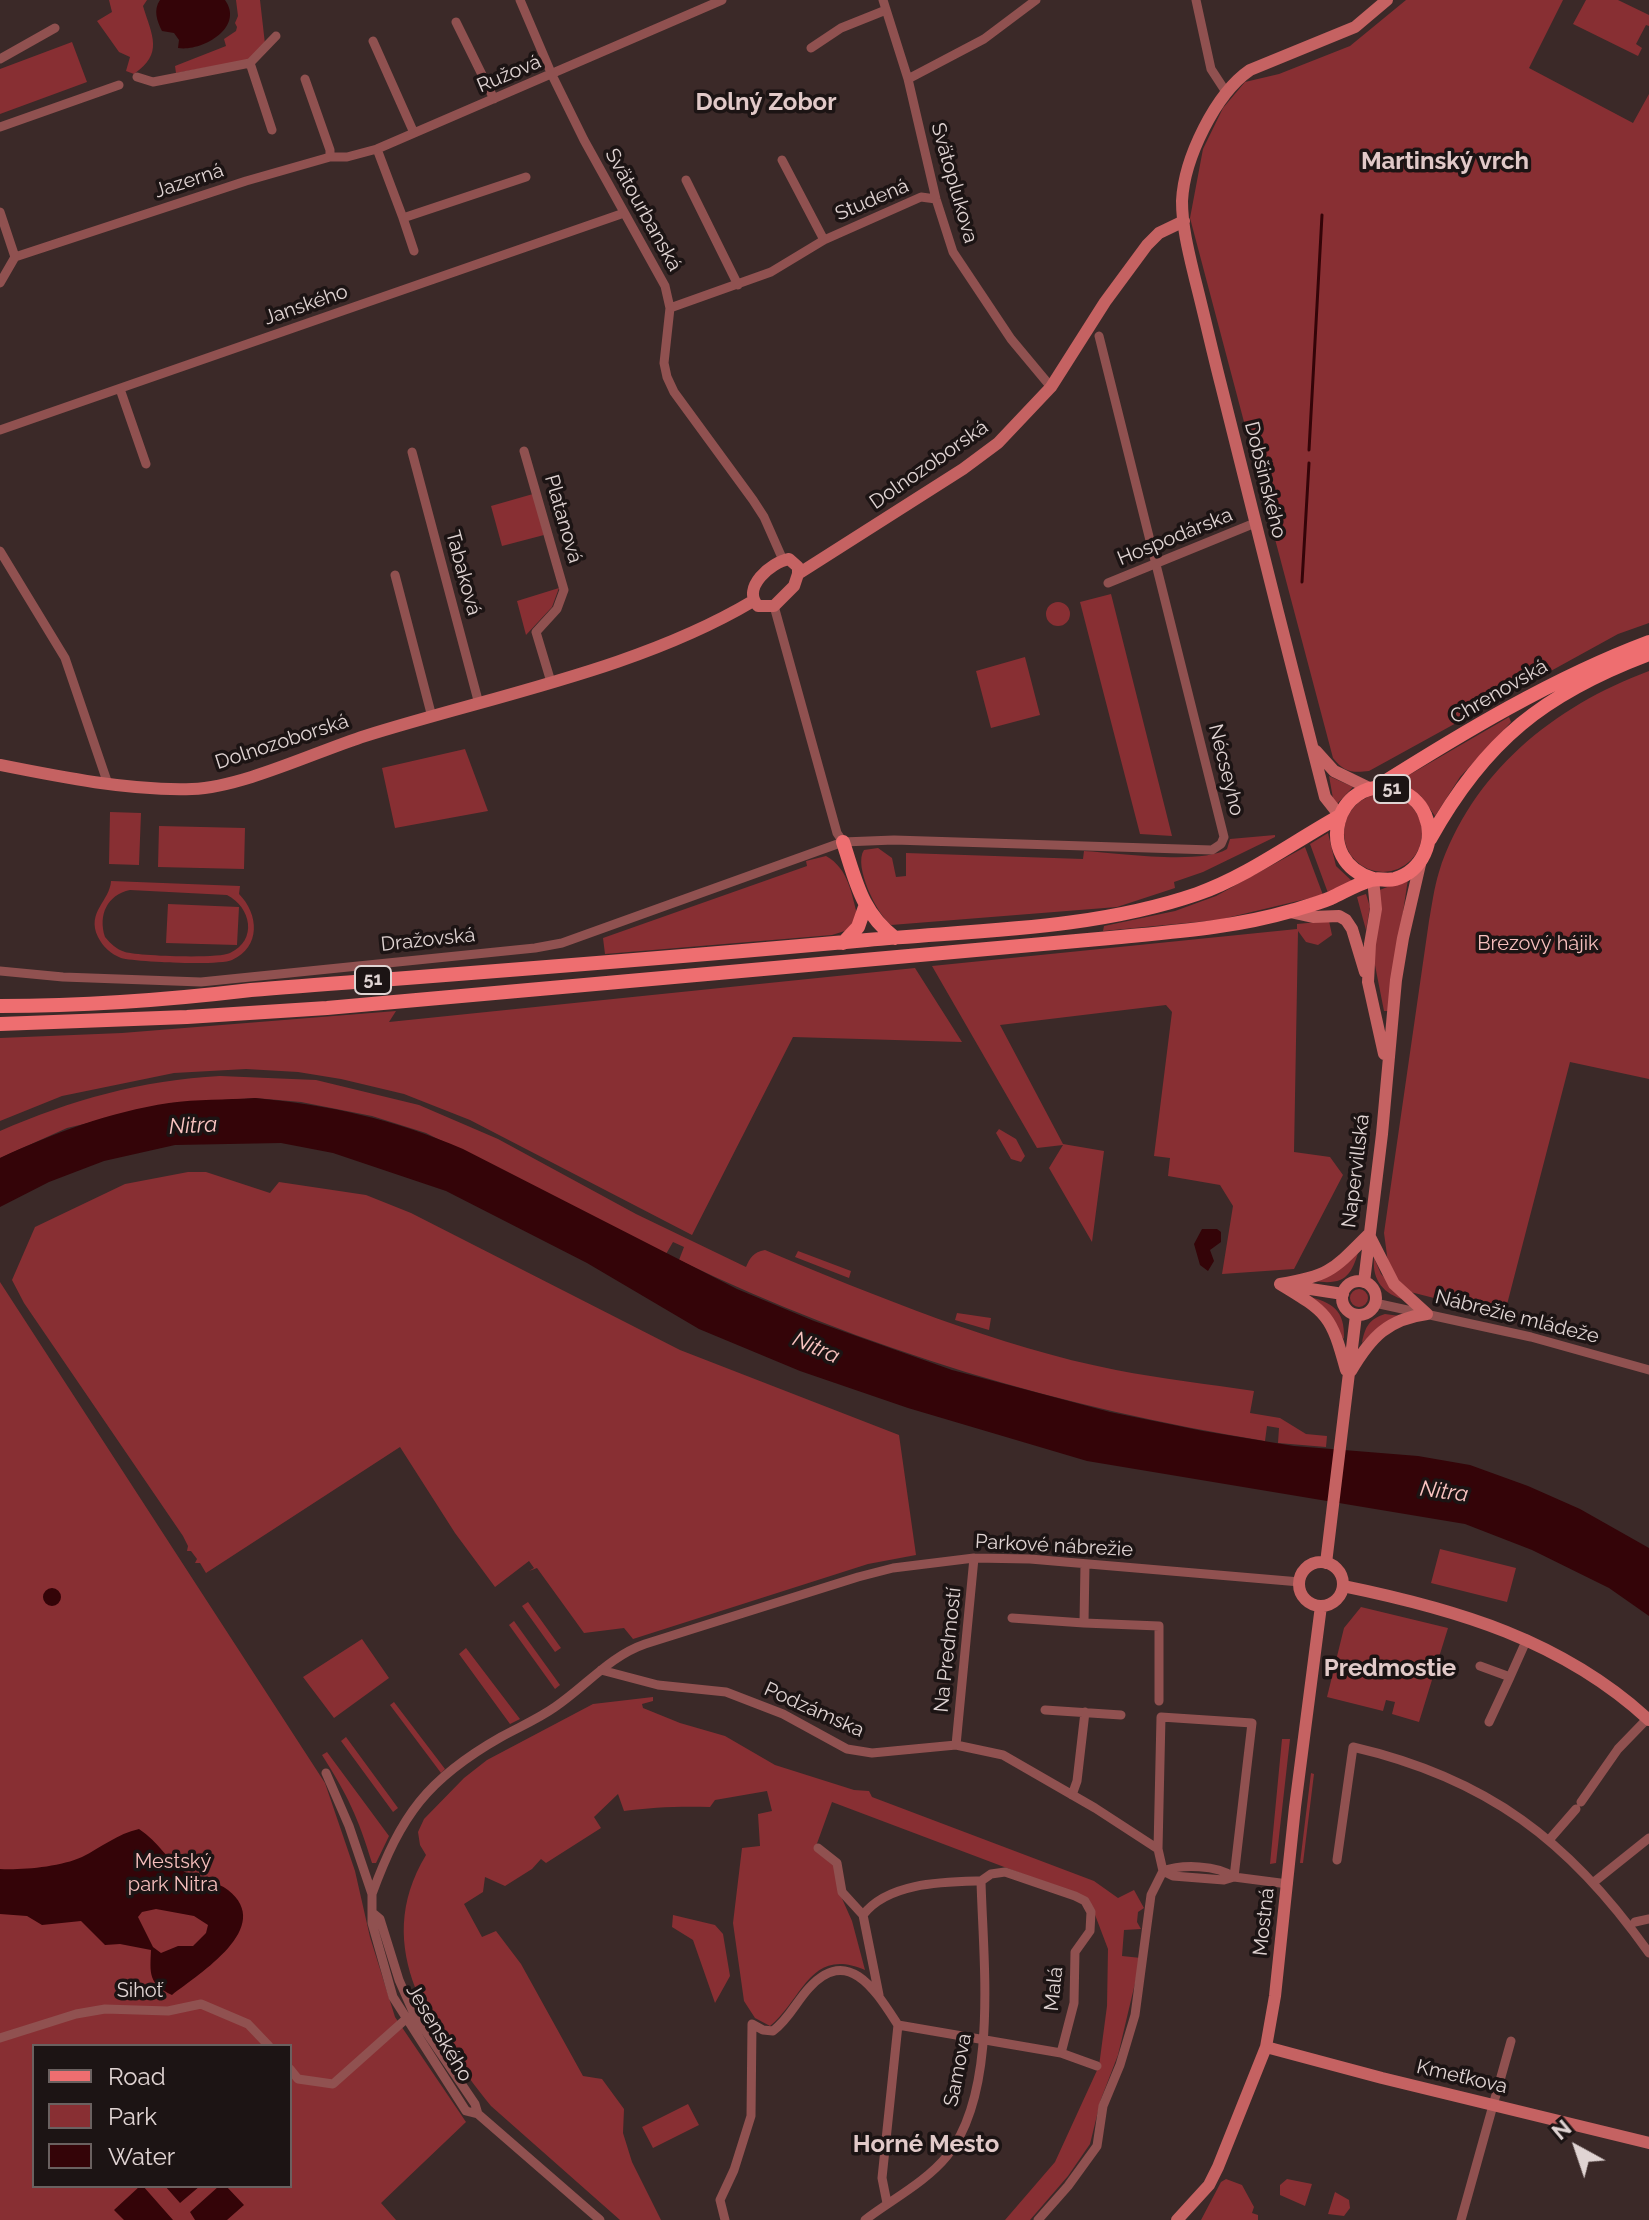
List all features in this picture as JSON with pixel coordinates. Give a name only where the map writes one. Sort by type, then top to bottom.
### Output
[{"type":"main road","name":"Chrenovská","points":[[1373,789],[1594,662],[1649,642]]},
{"type":"main road","name":"Chrenovská","points":[[1428,842],[1468,780],[1521,723],[1569,689],[1649,654]]},
{"type":"main road","name":"51","points":[[0,1006],[154,1001],[1079,921],[1143,910],[1220,885],[1340,816],[1352,799],[1373,789],[1398,790],[1417,803],[1427,820],[1428,842]]},
{"type":"main road","points":[[1340,816],[1336,837],[1342,857],[1357,873],[1373,879]]},
{"type":"main road","points":[[843,842],[865,907],[881,927],[895,938]]},
{"type":"main road","points":[[1421,860],[1428,842]]},
{"type":"main road","name":"51","points":[[0,1024],[327,1008],[1179,931],[1289,912],[1373,879],[1400,877],[1421,860]]},
{"type":"main road","points":[[843,943],[858,927],[865,907]]},
{"type":"street","name":"Svätourbanská","points":[[520,0],[552,75],[665,286],[670,308],[664,363],[674,392],[758,508],[783,560]]},
{"type":"street","name":"Ružová","points":[[377,149],[722,0]]},
{"type":"street","points":[[908,79],[984,39],[1036,0]]},
{"type":"street","points":[[1196,0],[1211,69],[1226,92],[1250,70],[1355,27],[1387,0]]},
{"type":"street","name":"Svätoplukova","points":[[811,48],[884,5],[908,79],[936,199],[953,252],[1011,339],[1051,387]]},
{"type":"street","points":[[456,22],[494,99]]},
{"type":"street","points":[[0,59],[55,28]]},
{"type":"street","points":[[137,77],[153,82],[250,63],[276,36]]},
{"type":"street","points":[[373,41],[414,133]]},
{"type":"street","points":[[250,63],[272,130]]},
{"type":"street","points":[[305,79],[330,157]]},
{"type":"street","points":[[0,127],[119,85]]},
{"type":"street","name":"Dobšinského","points":[[1226,92],[1214,108],[1186,179],[1182,203],[1184,221],[1255,523],[1325,797],[1340,816]]},
{"type":"street","points":[[377,149],[414,251]]},
{"type":"street","name":"Jazerná","points":[[15,257],[246,181],[330,157],[347,157],[377,149]]},
{"type":"street","name":"Studená","points":[[782,160],[824,240]]},
{"type":"street","points":[[403,218],[526,177]]},
{"type":"street","points":[[686,180],[738,285]]},
{"type":"street","name":"Studená","points":[[670,308],[771,272],[824,240],[921,197],[936,199]]},
{"type":"street","points":[[0,212],[15,257],[0,283]]},
{"type":"street","name":"Janského","points":[[0,430],[624,213]]},
{"type":"street","name":"Dolnozoborská","points":[[774,606],[794,586],[798,574],[877,526],[998,443],[1051,387],[1105,302],[1147,245],[1159,233],[1184,221]]},
{"type":"street","name":"Nécseyho","points":[[843,842],[907,840],[1212,850],[1221,844],[1224,837],[1099,336]]},
{"type":"street","points":[[120,389],[146,464]]},
{"type":"street","name":"Platanová","points":[[524,451],[564,590],[557,609],[536,632],[551,682]]},
{"type":"street","name":"Tabaková","points":[[412,452],[479,704]]},
{"type":"street","name":"Hospodárska","points":[[1108,583],[1255,523]]},
{"type":"street","points":[[0,551],[65,658],[108,784]]},
{"type":"street","points":[[798,574],[795,563],[789,559],[783,560],[756,585],[752,592],[753,601],[758,606],[774,606],[837,833],[843,842]]},
{"type":"street","points":[[395,575],[432,717]]},
{"type":"street","name":"Dolnozoborská","points":[[0,765],[108,784],[192,789],[222,785],[354,740],[551,682],[643,651],[728,616],[753,601]]},
{"type":"street","points":[[1312,747],[1334,771],[1373,789]]},
{"type":"street","name":"Dražovská","points":[[0,971],[63,977],[201,982],[535,948],[562,943],[843,842]]},
{"type":"street","name":"Napervillská","points":[[1364,1282],[1382,1134],[1386,1065],[1403,938],[1421,860]]},
{"type":"street","name":"Napervillská","points":[[1373,879],[1376,909],[1368,982],[1386,1065]]},
{"type":"street","points":[[1289,912],[1313,917],[1339,916],[1346,920],[1352,929],[1368,982]]},
{"type":"street","points":[[1280,1284],[1314,1279],[1339,1265],[1369,1234],[1394,1284],[1427,1314]]},
{"type":"street","points":[[1364,1282],[1374,1290],[1375,1303],[1368,1313],[1356,1315],[1346,1309],[1343,1294],[1350,1284],[1364,1282]]},
{"type":"street","points":[[1280,1284],[1343,1294]]},
{"type":"street","points":[[1280,1284],[1319,1309],[1333,1326],[1348,1377]]},
{"type":"street","name":"Nábrežie mládeže","points":[[1375,1303],[1531,1337],[1649,1370]]},
{"type":"street","points":[[1348,1377],[1376,1334],[1406,1317],[1427,1314]]},
{"type":"street","points":[[1326,1563],[1356,1315]]},
{"type":"street","name":"Parkové nábrežie","points":[[601,1670],[626,1651],[673,1634],[870,1574],[930,1562],[974,1558],[1300,1582]]},
{"type":"street","name":"Na Predmostí","points":[[956,1745],[974,1558]]},
{"type":"street","points":[[1326,1563],[1339,1571],[1343,1586],[1337,1600],[1321,1606],[1306,1600],[1300,1591],[1300,1582],[1308,1567],[1326,1563]]},
{"type":"street","points":[[1084,1623],[1085,1564]]},
{"type":"street","points":[[1343,1586],[1459,1613],[1527,1639],[1588,1672],[1648,1719],[1618,1749],[1549,1840]]},
{"type":"street","name":"Mostná","points":[[1177,2220],[1209,2185],[1266,2047],[1280,1966],[1295,1807],[1321,1606]]},
{"type":"street","points":[[1012,1618],[1159,1626],[1159,1701]]},
{"type":"street","points":[[1489,1722],[1527,1639]]},
{"type":"street","points":[[1480,1666],[1510,1677]]},
{"type":"street","points":[[372,1894],[398,1831],[432,1785],[477,1752],[556,1707],[601,1670]]},
{"type":"street","name":"Podzámska","points":[[601,1670],[658,1685],[726,1692],[783,1714],[847,1749],[872,1753],[956,1745],[1003,1755],[1158,1849]]},
{"type":"street","points":[[1045,1710],[1121,1715]]},
{"type":"street","points":[[1072,1795],[1077,1781],[1085,1712]]},
{"type":"street","points":[[1038,2220],[1097,2146],[1103,2106],[1120,2065],[1135,2015],[1151,1895],[1163,1871],[1158,1849],[1161,1717],[1252,1723],[1234,1877]]},
{"type":"street","points":[[1337,1860],[1353,1747],[1399,1757],[1443,1774],[1511,1810],[1594,1882],[1649,1953]]},
{"type":"street","name":"Jesenského","points":[[326,1773],[349,1826],[372,1894],[372,1923],[393,1997],[475,2104],[478,2114],[600,2220]]},
{"type":"street","points":[[1594,1882],[1649,1838]]},
{"type":"street","points":[[818,1848],[837,1863],[842,1892],[863,1915],[880,1997]]},
{"type":"street","points":[[1163,1871],[1173,1876],[1224,1880],[1234,1877],[1288,1884]]},
{"type":"street","name":"Malá","points":[[863,1915],[886,1898],[913,1887],[931,1882],[981,1881],[991,1874],[1005,1872],[1085,1901],[1091,1912],[1090,1931],[1075,1952],[1074,2003],[1061,2053]]},
{"type":"street","name":"Samova","points":[[865,2220],[947,2156],[964,2128],[985,2040],[981,1881]]},
{"type":"street","points":[[1635,1922],[1649,1919]]},
{"type":"street","points":[[725,2220],[720,2200],[734,2170],[751,2116],[752,2024],[773,2031],[785,2022],[808,1989],[829,1972],[839,1970],[863,1978],[898,2025],[882,2178],[887,2203]]},
{"type":"street","name":"Sihoť","points":[[0,2038],[76,2014],[105,2009],[168,2011],[201,2004],[248,2024],[267,2044]]},
{"type":"street","points":[[292,2072],[298,2079],[333,2084],[409,2016]]},
{"type":"street","points":[[898,2025],[1061,2053],[1097,2066]]},
{"type":"street","points":[[1461,2220],[1511,2041]]},
{"type":"street","name":"Kmeťkova","points":[[1266,2047],[1649,2143]]},
{"type":"green space","points":[[109,0],[147,0],[143,6],[152,35],[152,51],[149,59],[134,74],[126,71],[130,57],[119,52],[97,21],[112,12]]},
{"type":"green space","points":[[236,0],[260,0],[265,44],[249,60],[176,73],[175,66],[226,46],[224,39],[237,27]]},
{"type":"green space","points":[[1406,0],[1563,0],[1529,68],[1633,123],[1649,94],[1649,623],[1618,634],[1369,771],[1358,772],[1345,769],[1333,758],[1190,218],[1203,149],[1223,108],[1245,82],[1279,74],[1350,46]]},
{"type":"green space","points":[[1586,0],[1618,0],[1649,15],[1649,26],[1646,25],[1636,44],[1642,48],[1638,56],[1573,24]]},
{"type":"green space","points":[[72,42],[87,82],[0,114],[0,69]]},
{"type":"green space","points":[[533,494],[544,535],[502,546],[491,506]]},
{"type":"green space","points":[[559,588],[552,607],[526,635],[517,601]]},
{"type":"green space","points":[[1111,594],[1172,836],[1140,834],[1080,602]]},
{"type":"green space","points":[[1058,602],[1069,609],[1070,614],[1063,625],[1058,626],[1047,619],[1046,614],[1053,603]]},
{"type":"green space","points":[[1025,657],[1040,715],[991,728],[976,671]]},
{"type":"green space","name":"Brezový hájik","points":[[1649,671],[1649,1079],[1570,1062],[1504,1316],[1395,1288],[1405,1300],[1385,1290],[1377,1280],[1374,1258],[1381,1274],[1391,1285],[1384,1233],[1429,921],[1439,872],[1453,836],[1472,804],[1494,774],[1520,748],[1581,703]]},
{"type":"green space","points":[[1509,717],[1511,722],[1460,777],[1435,816],[1421,796],[1397,782]]},
{"type":"green space","points":[[465,749],[488,811],[395,828],[382,768]]},
{"type":"green space","points":[[1329,776],[1353,787],[1336,805],[1334,804]]},
{"type":"green space","points":[[1383,794],[1398,797],[1411,805],[1419,818],[1422,833],[1419,848],[1411,861],[1398,869],[1383,872],[1368,869],[1355,861],[1347,848],[1344,833],[1347,818],[1355,805],[1368,797]]},
{"type":"green space","points":[[110,812],[141,813],[139,865],[109,864]]},
{"type":"green space","points":[[159,826],[245,828],[244,869],[158,867]]},
{"type":"green space","points":[[1328,833],[1336,866],[1353,882],[1328,893],[1310,844]]},
{"type":"green space","points":[[1275,835],[1203,872],[1174,882],[1175,888],[1117,907],[891,925],[873,901],[864,878],[861,857],[864,850],[878,848],[892,858],[896,877],[906,876],[906,853],[1083,859],[1084,851],[1179,857],[1215,854],[1227,849],[1230,839]]},
{"type":"green space","points":[[1305,847],[1323,895],[1218,920],[1103,931],[1104,926],[1175,911],[1216,896]]},
{"type":"green space","points":[[826,856],[840,868],[851,891],[858,917],[851,929],[832,935],[605,954],[603,938],[807,866],[806,861]]},
{"type":"green space","points":[[1408,879],[1388,1011],[1384,1011],[1373,955],[1377,891]]},
{"type":"green space","points":[[111,881],[240,886],[239,894],[253,920],[252,939],[241,954],[224,962],[177,963],[121,958],[105,947],[95,928],[97,914]],"holes":[[[130,890],[227,895],[242,907],[248,924],[245,940],[230,953],[161,956],[125,952],[105,937],[103,921],[106,907],[115,896]]]},
{"type":"green space","points":[[1366,894],[1370,907],[1366,930],[1357,897]]},
{"type":"green space","points":[[168,904],[239,907],[237,945],[166,943]]},
{"type":"green space","points":[[1329,921],[1332,935],[1318,945],[1306,942],[1298,931],[1294,1152],[1330,1157],[1343,1175],[1294,1269],[1222,1274],[1233,1206],[1220,1185],[1168,1176],[1170,1158],[1154,1156],[1172,1012],[1166,1005],[1000,1025],[1063,1144],[1104,1151],[1092,1242],[1049,1168],[1063,1145],[1037,1148],[932,966],[1297,929],[1297,924]]},
{"type":"green space","points":[[915,968],[962,1042],[793,1037],[692,1235],[470,1120],[404,1094],[341,1079],[298,1072],[246,1069],[174,1073],[62,1096],[0,1121],[0,1038],[122,1033],[396,1011],[389,1022]]},
{"type":"green space","points":[[220,1076],[316,1080],[419,1105],[498,1139],[636,1214],[746,1267],[752,1256],[765,1250],[894,1302],[1027,1348],[1116,1370],[1254,1391],[1250,1413],[1280,1418],[1306,1434],[1327,1436],[1326,1447],[1278,1443],[1279,1428],[1267,1426],[1265,1441],[1114,1411],[1039,1393],[893,1348],[749,1292],[679,1260],[684,1247],[673,1242],[666,1254],[426,1133],[372,1116],[301,1102],[255,1098],[172,1103],[67,1128],[0,1158],[0,1131],[53,1110],[135,1087]]},
{"type":"green space","points":[[999,1129],[1016,1139],[1025,1156],[1021,1162],[1011,1159],[996,1133]]},
{"type":"green space","points":[[188,1172],[206,1172],[270,1193],[279,1182],[366,1195],[411,1213],[680,1350],[899,1435],[916,1555],[868,1564],[633,1639],[624,1628],[584,1633],[537,1568],[529,1571],[534,1568],[529,1561],[495,1587],[455,1533],[400,1447],[206,1573],[200,1563],[195,1563],[197,1559],[191,1551],[187,1551],[183,1536],[24,1303],[12,1280],[35,1227],[125,1184]]},
{"type":"green space","points":[[1360,1246],[1354,1264],[1341,1280],[1314,1281]]},
{"type":"green space","points":[[798,1251],[851,1271],[849,1278],[795,1257]]},
{"type":"green space","name":"Mestský park Nitra","points":[[0,1282],[325,1783],[355,1871],[370,1937],[395,2017],[466,2122],[381,2203],[396,2220],[0,2220]]},
{"type":"green space","points":[[1355,1289],[1363,1289],[1368,1298],[1366,1305],[1355,1307],[1350,1302],[1350,1294]]},
{"type":"green space","points":[[1307,1296],[1336,1309],[1342,1321],[1344,1339]]},
{"type":"green space","points":[[957,1313],[991,1318],[989,1330],[955,1320]]},
{"type":"green space","points":[[1385,1314],[1400,1316],[1374,1331],[1362,1343],[1369,1324]]},
{"type":"green space","points":[[1440,1549],[1516,1568],[1507,1602],[1431,1583]]},
{"type":"green space","points":[[528,1602],[561,1648],[555,1652],[522,1606]]},
{"type":"green space","points":[[1361,1607],[1448,1628],[1419,1722],[1392,1714],[1395,1702],[1386,1700],[1383,1711],[1327,1697],[1344,1628]]},
{"type":"green space","points":[[514,1621],[560,1685],[555,1689],[509,1625]]},
{"type":"green space","points":[[362,1639],[389,1678],[334,1718],[303,1677]]},
{"type":"green space","points":[[466,1648],[520,1719],[510,1724],[459,1654]]},
{"type":"green space","points":[[653,1697],[653,1701],[642,1704],[643,1708],[725,1736],[775,1765],[854,1790],[869,1791],[872,1797],[1094,1881],[1118,1898],[1134,1890],[1144,1908],[1138,1912],[1137,1922],[1141,1929],[1124,1930],[1122,1956],[1141,1958],[1118,2055],[1101,2099],[1090,2144],[1068,2176],[1030,2220],[1005,2220],[1055,2162],[1099,2066],[1107,2006],[1108,1949],[1089,1899],[832,1802],[815,1849],[834,1866],[865,1970],[846,1964],[819,1970],[770,2026],[755,2018],[744,2001],[733,1923],[742,1848],[760,1846],[758,1814],[772,1811],[767,1791],[715,1800],[710,1807],[624,1811],[618,1794],[594,1817],[601,1828],[546,1863],[541,1859],[532,1869],[505,1886],[485,1877],[483,1892],[464,1904],[482,1937],[496,1931],[521,1964],[583,2076],[602,2079],[624,2109],[623,2133],[632,2162],[661,2220],[620,2220],[491,2106],[448,2049],[415,1988],[406,1956],[404,1923],[410,1890],[426,1855],[418,1832],[424,1819],[464,1778],[487,1760],[593,1704]]},
{"type":"green space","points":[[394,1702],[445,1769],[441,1773],[390,1705]]},
{"type":"green space","points":[[346,1737],[398,1808],[393,1812],[341,1741]]},
{"type":"green space","points":[[1282,1739],[1290,1739],[1276,1863],[1270,1864]]},
{"type":"green space","points":[[327,1752],[389,1836],[376,1863],[372,1863],[352,1807],[322,1755]]},
{"type":"green space","points":[[1311,1773],[1314,1774],[1303,1863],[1300,1863]]},
{"type":"green space","points":[[673,1915],[715,1925],[723,1934],[730,1976],[715,2003],[693,1940],[672,1927]]},
{"type":"green space","points":[[688,2104],[699,2125],[653,2148],[642,2127]]},
{"type":"green space","points":[[1226,2179],[1242,2185],[1254,2207],[1252,2213],[1258,2215],[1258,2220],[1201,2220],[1221,2182]]},
{"type":"green space","points":[[1287,2179],[1312,2184],[1305,2206],[1280,2195],[1280,2185]]},
{"type":"green space","points":[[1335,2192],[1349,2200],[1350,2208],[1344,2216],[1328,2214]]},
{"type":"water","points":[[160,0],[225,0],[230,10],[229,20],[225,29],[208,42],[178,48],[179,40],[174,33],[162,31],[159,23],[156,12]]},
{"type":"water","name":"Nitra","points":[[255,1098],[361,1115],[437,1138],[737,1289],[814,1321],[952,1370],[1110,1412],[1203,1431],[1294,1446],[1418,1456],[1470,1465],[1528,1486],[1580,1509],[1649,1548],[1649,1616],[1609,1588],[1532,1550],[1465,1524],[1087,1461],[908,1408],[800,1371],[699,1329],[587,1263],[446,1191],[333,1153],[281,1143],[175,1145],[104,1161],[49,1182],[0,1207],[0,1158],[20,1149],[82,1124],[147,1107],[190,1101]]},
{"type":"water","points":[[1202,1229],[1221,1232],[1221,1242],[1210,1250],[1214,1261],[1208,1271],[1200,1265],[1194,1244]]},
{"type":"water","points":[[52,1588],[61,1597],[52,1606],[43,1597]]},
{"type":"water","points":[[139,1829],[181,1869],[193,1877],[224,1887],[240,1904],[243,1919],[238,1934],[228,1948],[172,1995],[158,1987],[152,1977],[151,1950],[120,1944],[105,1945],[81,1921],[42,1925],[27,1916],[0,1914],[0,1869],[63,1863],[82,1857]],"holes":[[[156,1909],[194,1916],[208,1925],[206,1933],[193,1946],[178,1946],[161,1953],[153,1947],[138,1917],[142,1912]]]},
{"type":"water","points":[[138,2188],[145,2188],[173,2220],[124,2220],[114,2210]]},
{"type":"water","points":[[167,2188],[198,2188],[180,2203]]},
{"type":"water","points":[[217,2188],[228,2188],[244,2205],[227,2220],[195,2220],[190,2212]]},
{"type":"waterway","points":[[1309,450],[1322,215]]},
{"type":"waterway","points":[[1302,582],[1309,463]]},
{"type":"district","name":"Dolný Zobor","points":[[766,103]]},
{"type":"district","name":"Martinský vrch","points":[[1445,162]]},
{"type":"district","name":"Predmostie","points":[[1390,1669]]},
{"type":"district","name":"Horné Mesto","points":[[926,2145]]}]
